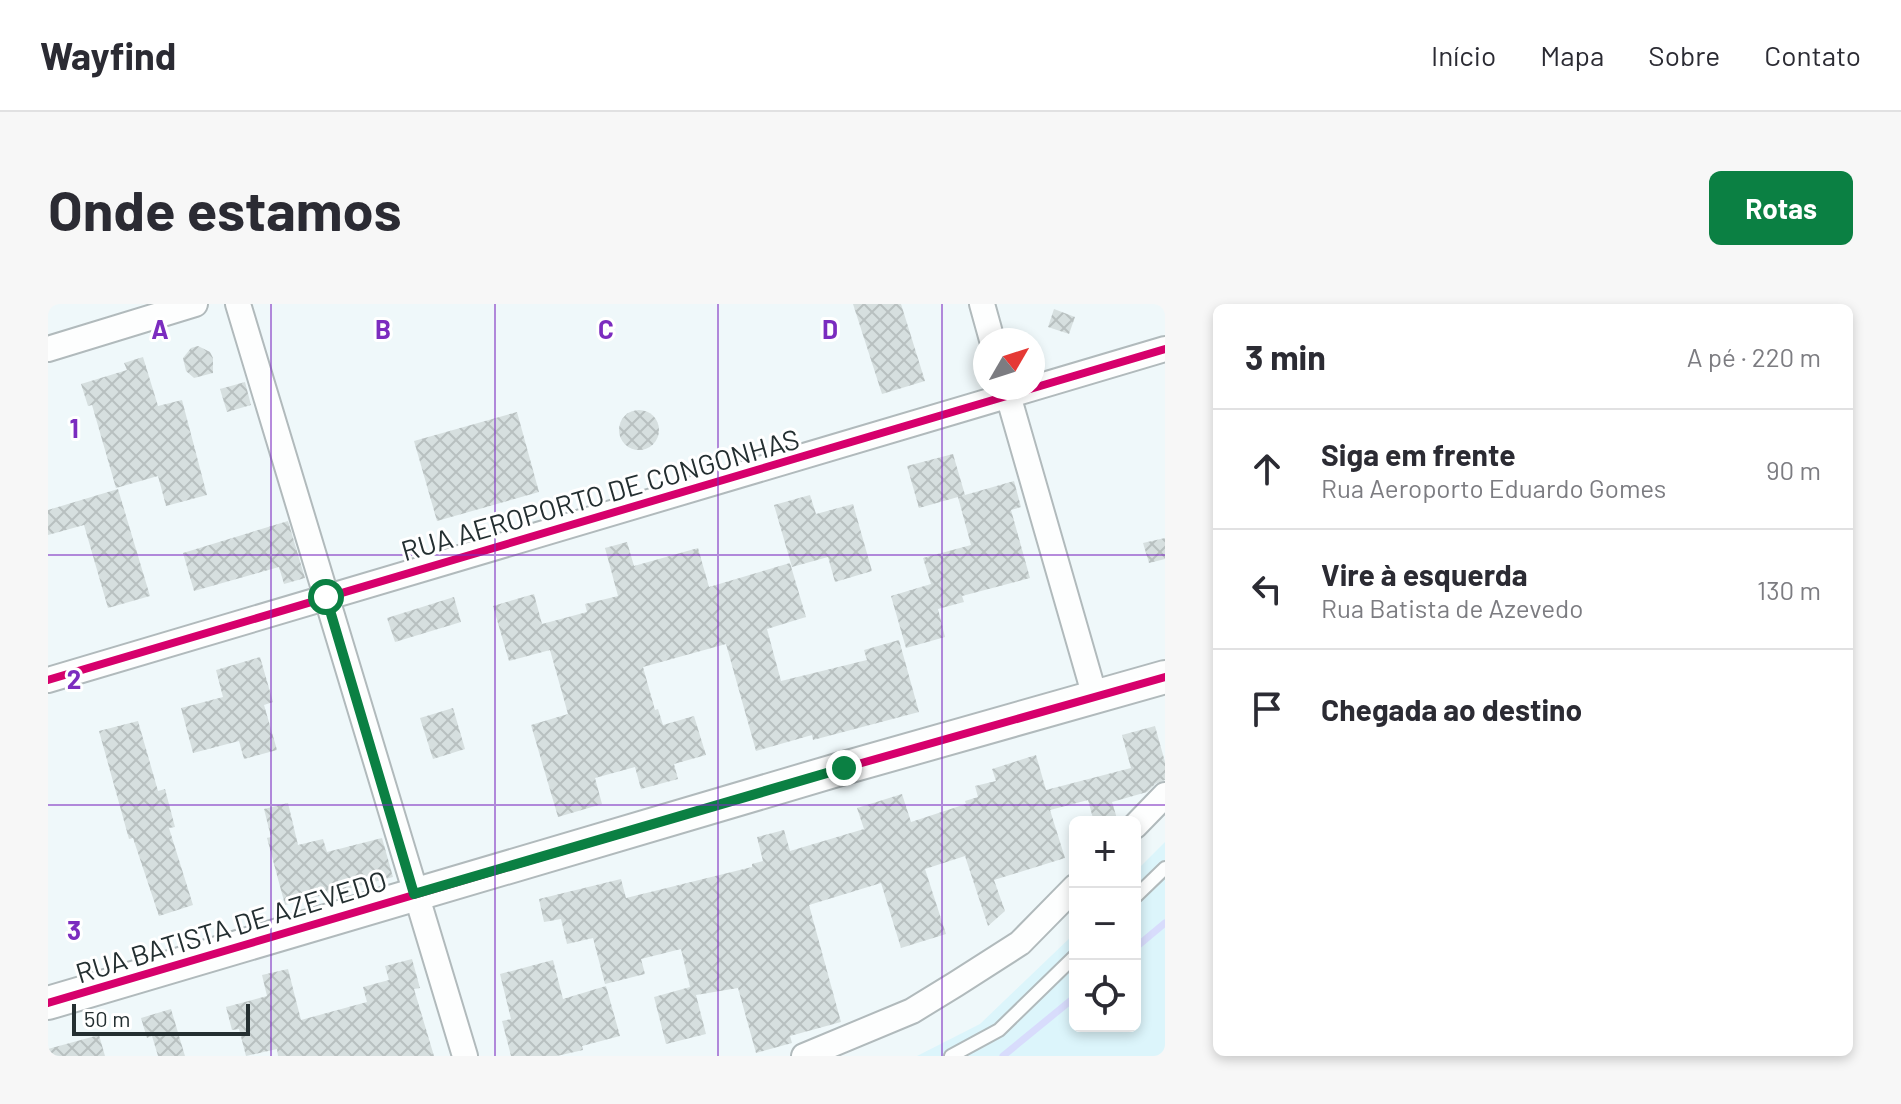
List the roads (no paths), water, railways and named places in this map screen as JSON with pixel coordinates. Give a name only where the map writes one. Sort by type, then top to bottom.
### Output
[{"type":"street","points":[[48,349],[195,304]]},
{"type":"street","points":[[238,304],[465,1056]]},
{"type":"street","points":[[982,304],[989,328]]},
{"type":"street","name":"RUA AEROPORTO DE CONGONHAS","points":[[1045,382],[1165,349]]},
{"type":"street","name":"RUA AEROPORTO DE CONGONHAS","points":[[48,680],[980,400]]},
{"type":"street","points":[[1009,400],[1095,697]]},
{"type":"street","name":"RUA BATISTA DE AZEVEDO","points":[[48,1003],[1165,677]]},
{"type":"street","points":[[1141,820],[1165,795]]},
{"type":"street","points":[[804,1056],[912,1011],[956,984],[1020,943],[1074,888]]},
{"type":"lane","points":[[1141,891],[1165,868]]},
{"type":"lane","points":[[951,1056],[999,1030],[1071,960]]},
{"type":"waterway","points":[[1141,943],[1165,923]]},
{"type":"waterway","points":[[1003,1056],[1069,1002]]}]
